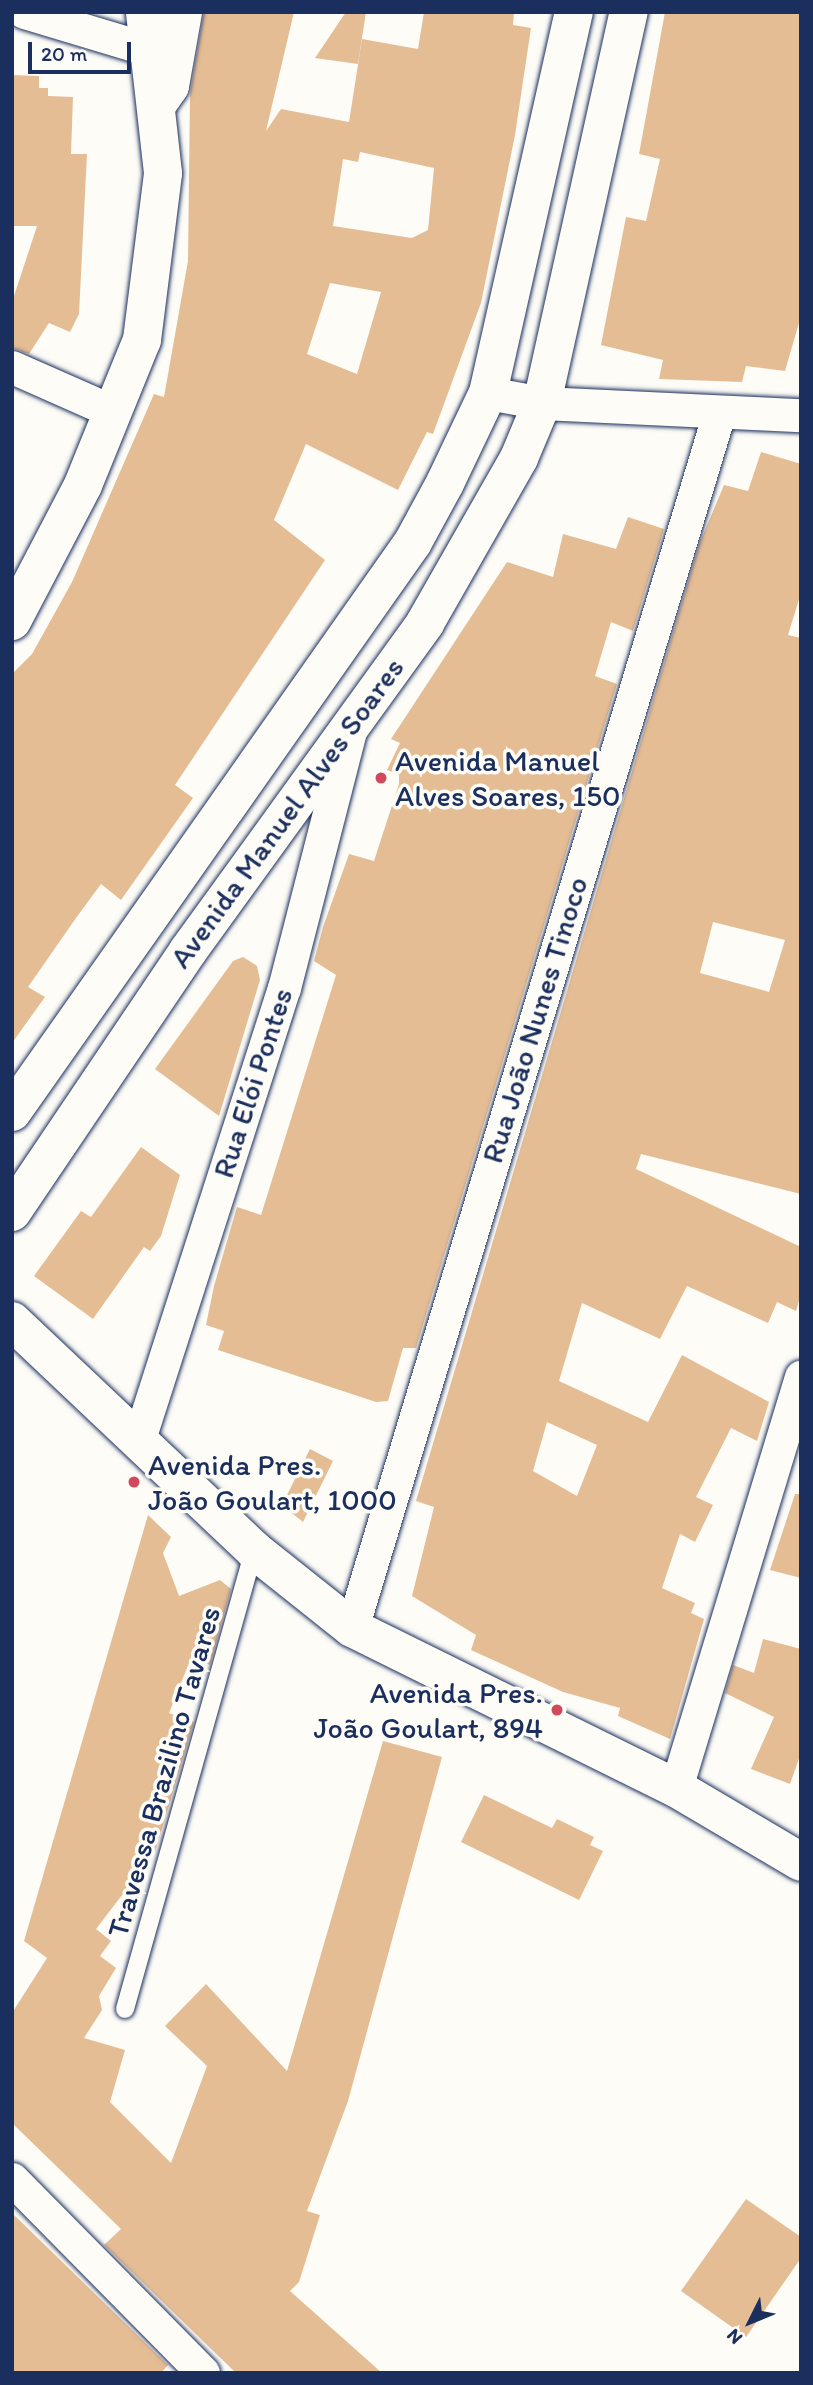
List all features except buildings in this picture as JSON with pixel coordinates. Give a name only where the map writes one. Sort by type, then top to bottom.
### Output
[{"type":"main road","points":[[12,621],[114,412],[142,340],[163,173],[155,107],[170,86],[162,55],[145,12]]},
{"type":"main road","points":[[162,55],[183,12]]},
{"type":"main road","name":"Avenida Manuel Alves Soares","points":[[12,1112],[413,542],[488,393],[573,12]]},
{"type":"main road","name":"Avenida Manuel Alves Soares","points":[[12,1212],[79,1107],[432,611],[494,506],[542,403],[629,12]]},
{"type":"main road","points":[[12,1321],[254,1550],[352,1628],[676,1788],[801,1862]]},
{"type":"street","points":[[24,12],[162,55]]},
{"type":"street","points":[[12,367],[114,412]]},
{"type":"street","points":[[488,393],[542,403],[801,415]]},
{"type":"street","name":"Rua João Nunes Tinoco","points":[[352,1628],[719,413]]},
{"type":"street","name":"Rua Elói Pontes","points":[[139,1439],[284,988],[352,722]]},
{"type":"street","points":[[676,1788],[801,1377]]},
{"type":"street","points":[[12,2179],[202,2373]]},
{"type":"lane","name":"Travessa Brazilino Tavares","points":[[125,2009],[254,1550]]},
{"type":"place","name":"Avenida Manuel Alves Soares, 150","points":[[381,778]]},
{"type":"place","name":"Avenida Pres. João Goulart, 1000","points":[[134,1482]]},
{"type":"place","name":"Avenida Pres. João Goulart, 894","points":[[557,1710]]}]
